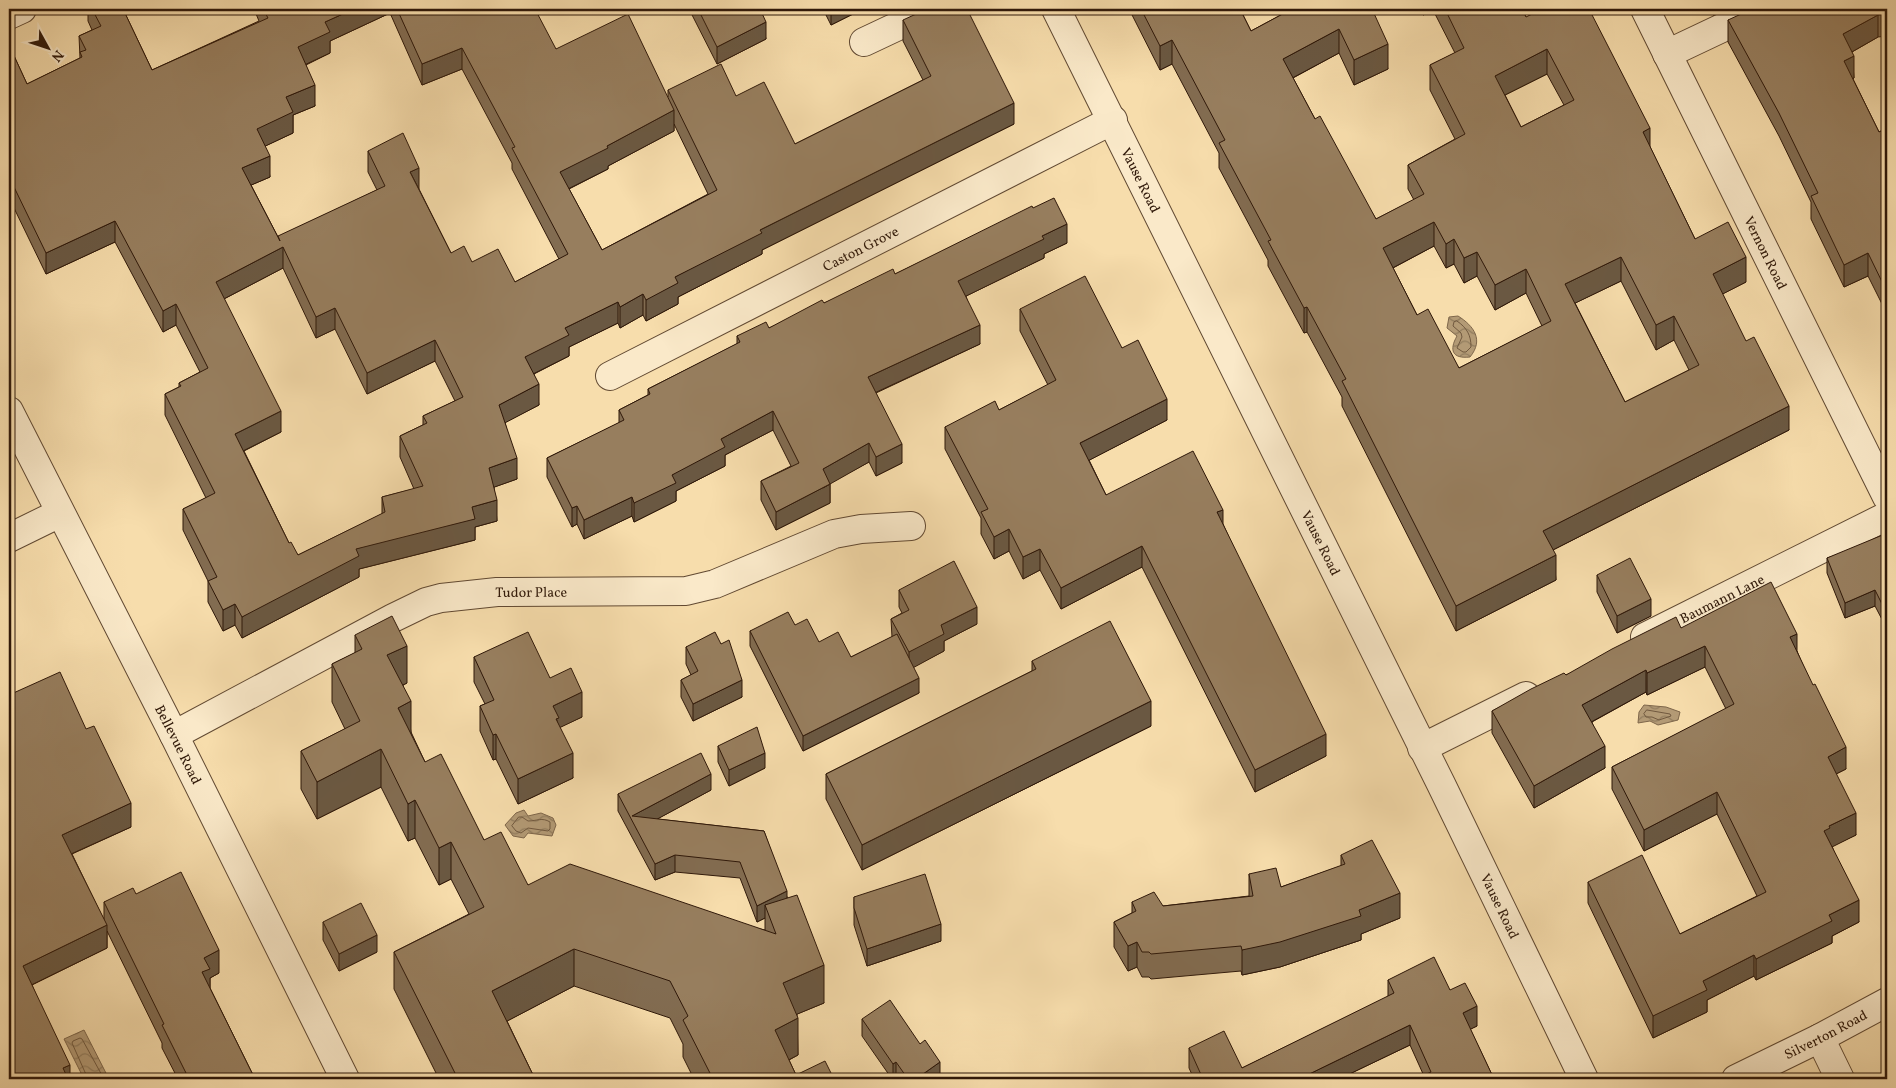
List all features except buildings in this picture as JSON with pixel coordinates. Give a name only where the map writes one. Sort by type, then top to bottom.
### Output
[{"type":"street","points":[[9,15],[22,9]]},
{"type":"street","points":[[864,42],[934,9]]},
{"type":"street","name":"Vause Road","points":[[1056,9],[1113,120],[1584,1079]]},
{"type":"street","name":"Vernon Road","points":[[1645,9],[1887,498]]},
{"type":"street","points":[[1667,54],[1762,9]]},
{"type":"street","name":"Caston Grove","points":[[610,376],[1113,120]]},
{"type":"street","name":"Bellevue Road","points":[[9,411],[174,735],[345,1079]]},
{"type":"street","points":[[9,538],[60,513]]},
{"type":"street","name":"Baumann Lane","points":[[1619,650],[1887,516]]},
{"type":"street","name":"Tudor Place","points":[[174,735],[426,602],[441,598],[497,592],[686,591],[715,584],[834,534],[861,529],[911,526]]},
{"type":"street","points":[[1422,748],[1547,686]]},
{"type":"street","name":"Silverton Road","points":[[1736,1079],[1820,1038],[1887,1002]]},
{"type":"street","points":[[1820,1038],[1840,1079]]},
{"type":"water","points":[[1458,316],[1469,324],[1477,339],[1474,351],[1470,357],[1459,357],[1453,349],[1457,336],[1447,328],[1449,317]]},
{"type":"water","points":[[1644,705],[1666,707],[1680,712],[1678,720],[1658,725],[1650,721],[1638,723],[1639,712]]},
{"type":"water","points":[[524,810],[528,816],[541,813],[553,818],[556,825],[552,836],[528,833],[524,838],[513,836],[505,825],[516,813]]},
{"type":"water","points":[[84,1030],[109,1079],[84,1079],[64,1039]]}]
